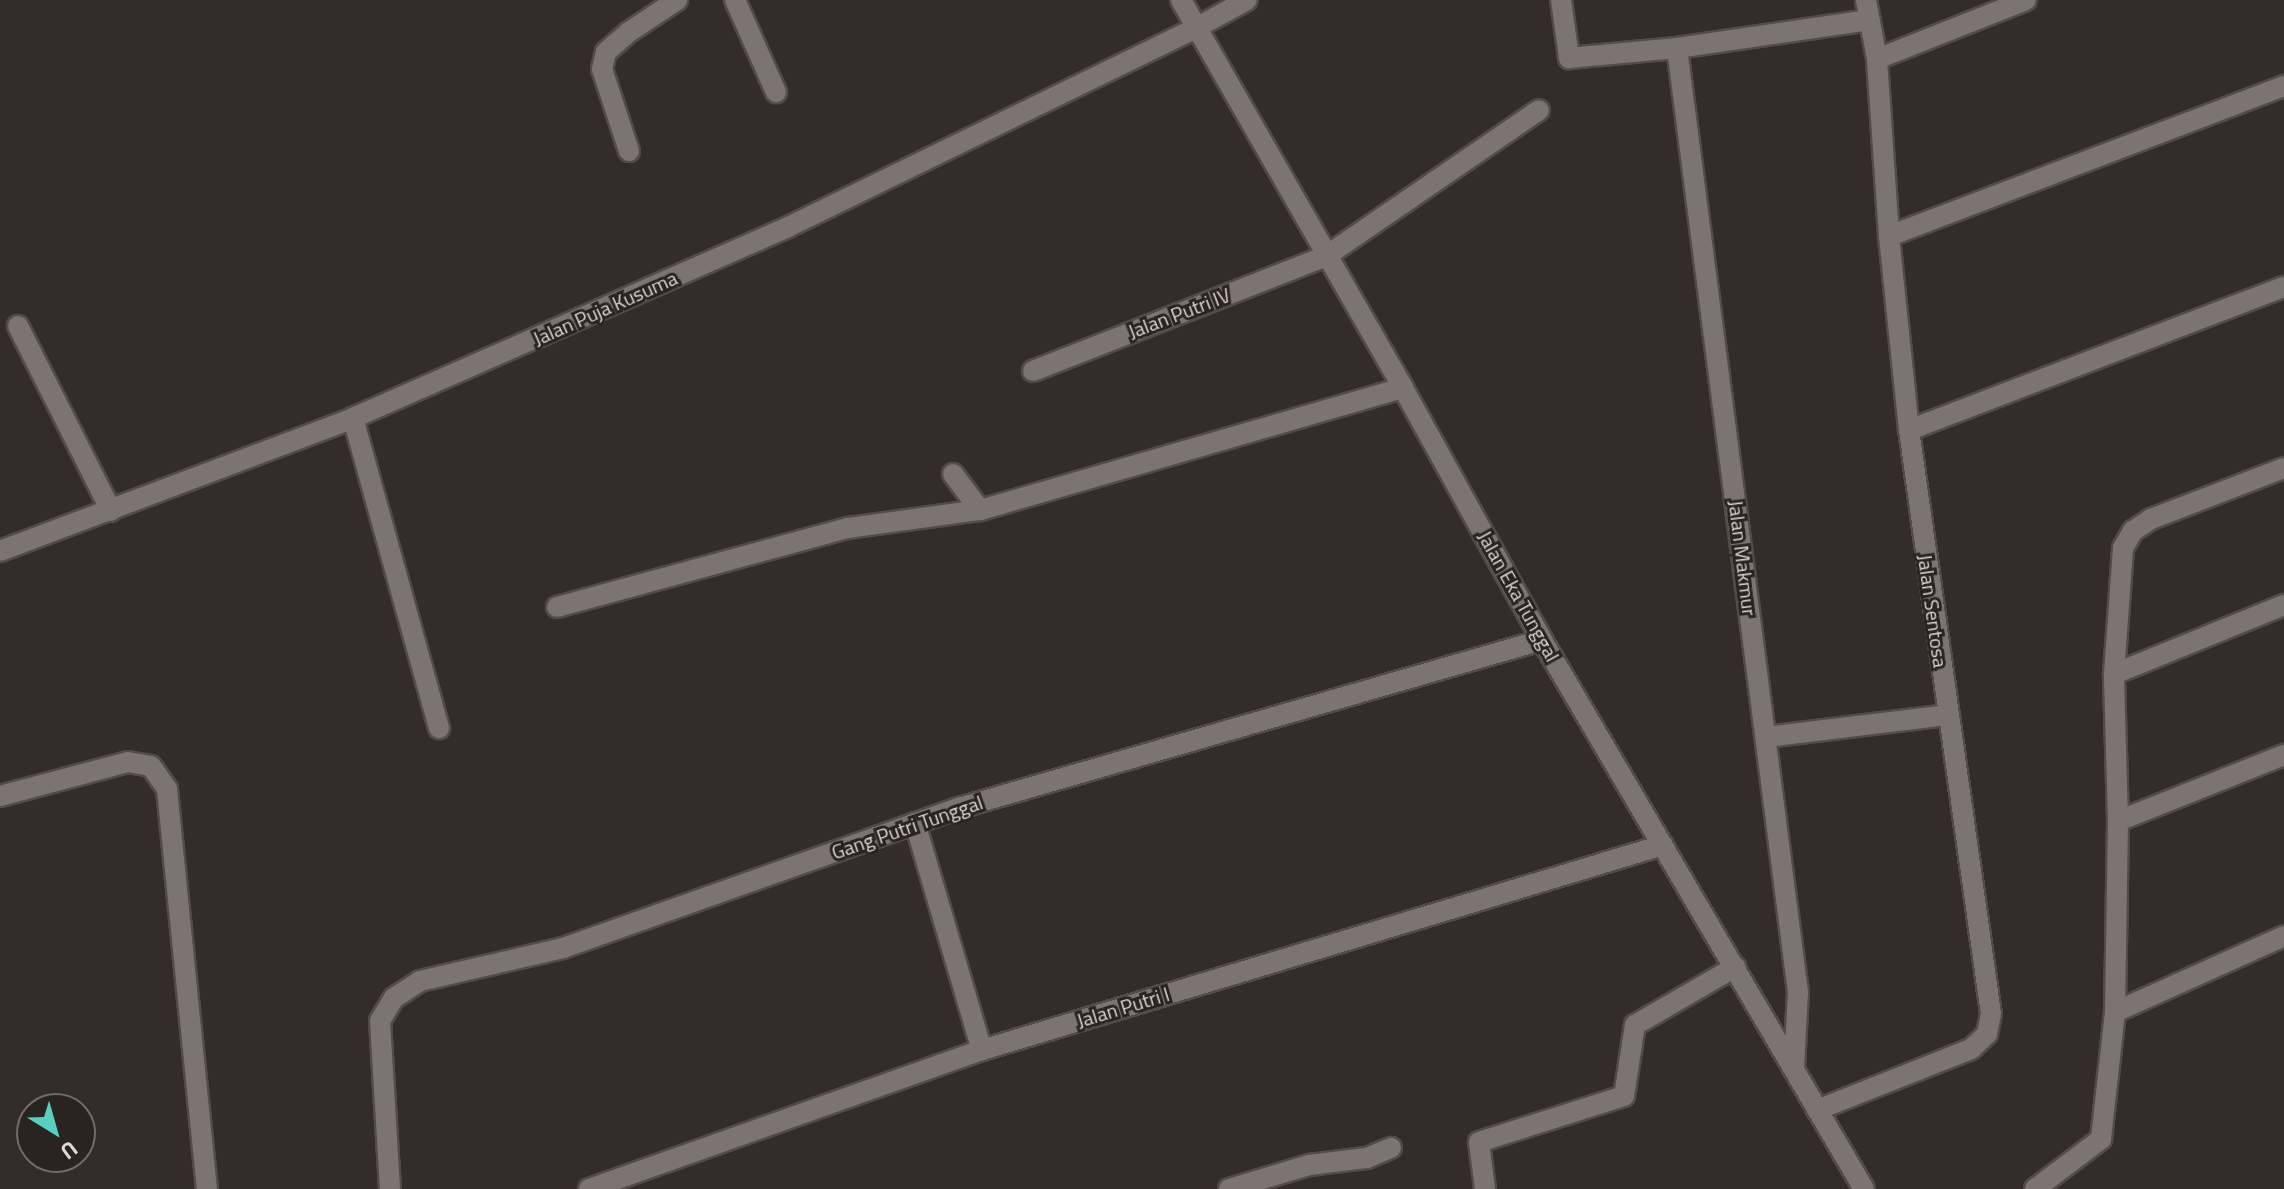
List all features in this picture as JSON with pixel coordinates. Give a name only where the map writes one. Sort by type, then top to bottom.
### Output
[{"type":"street","points":[[629,151],[602,69],[606,52],[677,0]]},
{"type":"street","points":[[735,0],[776,92]]},
{"type":"street","name":"Jalan Eka Tunggal","points":[[1181,0],[1194,29],[1403,388],[1542,640],[1864,1189]]},
{"type":"street","name":"Jalan Puja Kusuma","points":[[0,551],[353,418],[788,227],[1194,29],[1247,0]]},
{"type":"street","points":[[1561,0],[1569,58],[1677,48],[1868,10]]},
{"type":"street","points":[[1877,59],[2026,0]]},
{"type":"street","name":"Jalan Sentosa","points":[[1817,1110],[1971,1049],[1987,1034],[1991,1014],[1909,430],[1889,236],[1877,59],[1868,10]]},
{"type":"street","name":"Jalan Makmur","points":[[1677,48],[1798,992],[1794,1069]]},
{"type":"street","points":[[1889,236],[2284,86]]},
{"type":"street","name":"Jalan Putri IV","points":[[1033,371],[1326,256],[1539,110]]},
{"type":"street","points":[[1909,430],[2284,287]]},
{"type":"street","points":[[18,326],[111,511]]},
{"type":"street","points":[[557,607],[848,528],[980,510],[1403,388]]},
{"type":"street","points":[[353,418],[439,728]]},
{"type":"street","points":[[2035,1189],[2101,1139],[2115,1012],[2118,821],[2114,674],[2123,548],[2133,531],[2151,519],[2284,468]]},
{"type":"street","points":[[953,474],[980,510]]},
{"type":"street","points":[[2114,674],[2284,605]]},
{"type":"street","name":"Gang Putri Tunggal","points":[[390,1189],[380,1021],[394,998],[420,981],[563,948],[915,823],[1542,640]]},
{"type":"street","points":[[1766,737],[1947,715]]},
{"type":"street","points":[[2118,821],[2284,755]]},
{"type":"street","points":[[0,796],[128,762],[151,766],[167,789],[207,1189]]},
{"type":"street","points":[[915,823],[982,1050]]},
{"type":"street","name":"Jalan Putri I","points":[[589,1189],[982,1050],[1663,845]]},
{"type":"street","points":[[2115,1012],[2284,936]]},
{"type":"street","points":[[1485,1189],[1479,1142],[1624,1096],[1635,1025],[1735,967]]},
{"type":"street","points":[[1229,1189],[1309,1165],[1367,1158],[1391,1148]]}]
